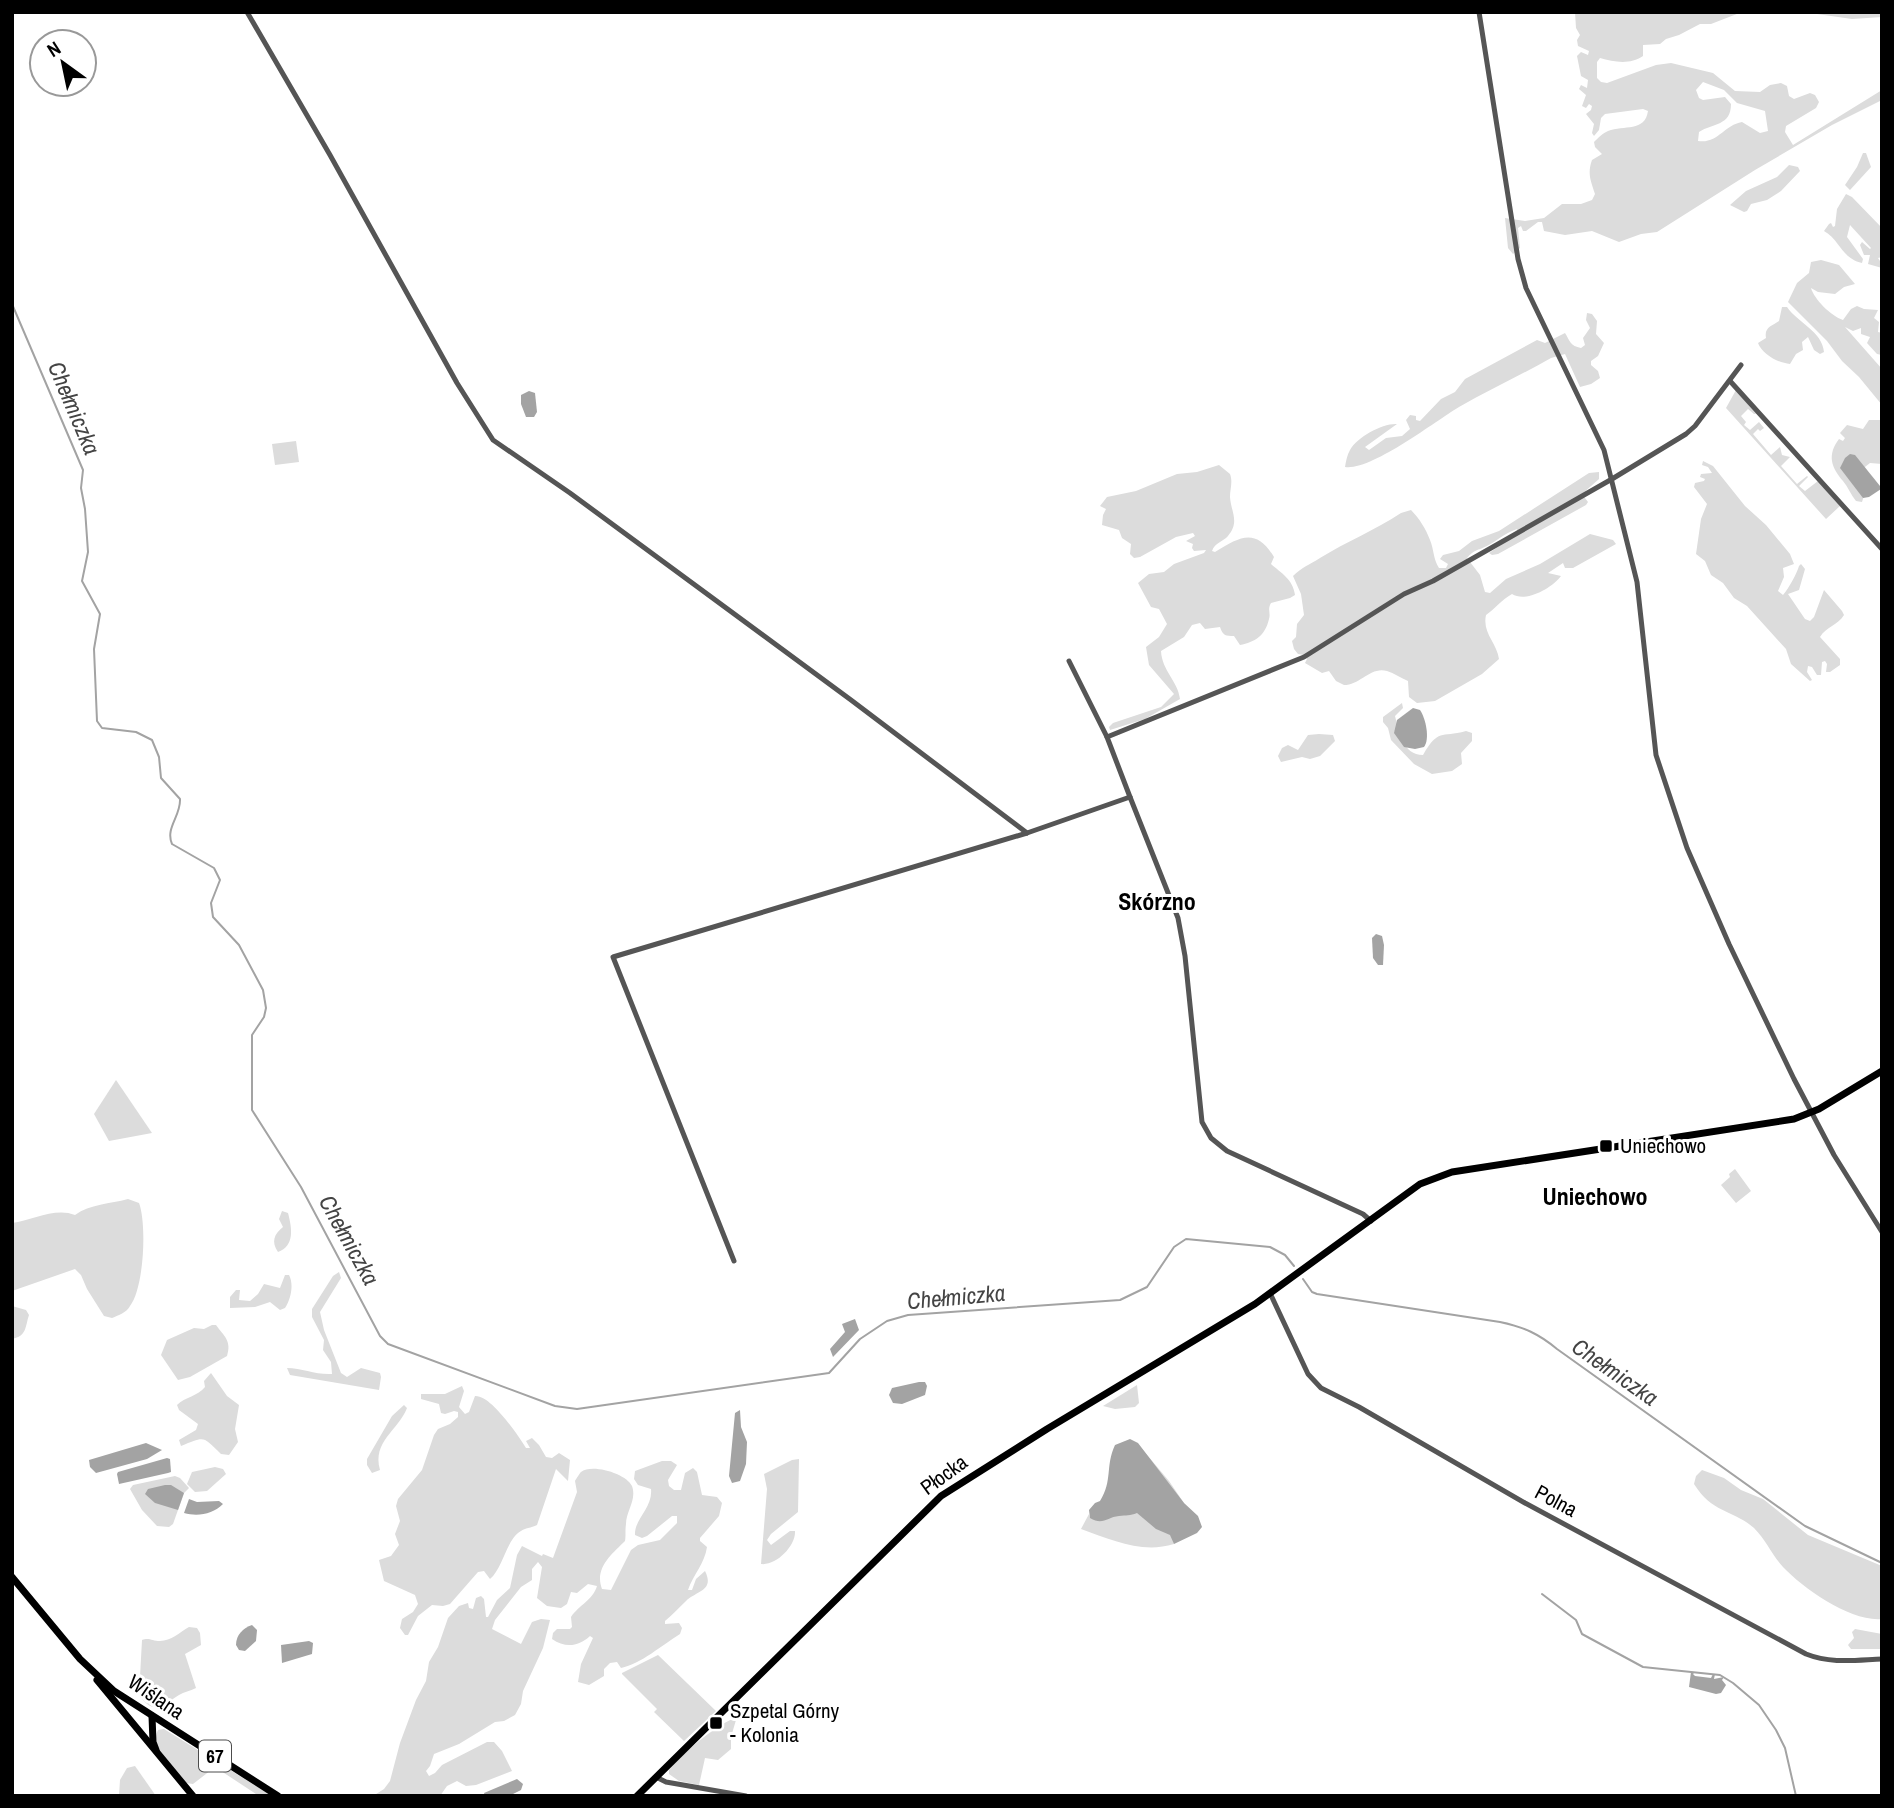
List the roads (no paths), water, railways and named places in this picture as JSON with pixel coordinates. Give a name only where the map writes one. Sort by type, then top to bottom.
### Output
[{"type":"main road","name":"Płocka","points":[[636,1796],[941,1496],[1270,1293],[1420,1184],[1443,1175],[1775,1123],[1812,1113],[1882,1070]]},
{"type":"main road","name":"67","points":[[12,1577],[88,1668]]},
{"type":"main road","name":"Wiślana","points":[[88,1668],[114,1691],[278,1796]]},
{"type":"main road","points":[[88,1668],[193,1796]]},
{"type":"main road","points":[[140,1732],[141,1720],[152,1716],[153,1742],[158,1754]]},
{"type":"main road","points":[[153,1731],[164,1724]]},
{"type":"street","points":[[247,12],[457,383],[493,440],[570,493],[1027,833]]},
{"type":"street","points":[[1479,12],[1522,272],[1538,313],[1604,450],[1637,582],[1656,755],[1687,848],[1729,944],[1812,1113],[1843,1170],[1882,1232]]},
{"type":"street","points":[[1107,737],[1304,657],[1404,594],[1612,480],[1695,426],[1741,365]]},
{"type":"street","points":[[1730,381],[1882,549]]},
{"type":"street","points":[[1069,661],[1107,737],[1178,918],[1185,956],[1200,1107],[1207,1133],[1217,1145],[1227,1151],[1363,1214],[1371,1221]]},
{"type":"street","points":[[734,1261],[613,957],[1027,833],[1130,797]]},
{"type":"street","name":"Polna","points":[[1270,1293],[1308,1374],[1321,1388],[1399,1429],[1525,1503],[1802,1652],[1851,1662],[1882,1658]]},
{"type":"street","points":[[656,1777],[666,1782],[746,1796]]},
{"type":"waterway","name":"Chełmiczka","points":[[12,304],[83,470],[81,488],[88,552],[82,581],[100,614],[94,649],[97,721],[102,728],[136,732],[152,740],[159,757],[161,778],[180,799],[170,833],[172,844],[214,868],[220,880],[211,903],[213,917],[239,945],[263,990],[266,1008],[264,1017],[252,1035],[252,1110],[301,1187],[380,1336],[388,1344],[555,1406],[577,1409],[829,1373],[860,1339],[887,1321],[908,1315],[1120,1300],[1147,1287],[1174,1247],[1186,1239],[1270,1247],[1285,1255],[1294,1266]]},
{"type":"waterway","name":"Chełmiczka","points":[[1303,1279],[1312,1292],[1317,1294],[1500,1322],[1531,1332],[1805,1526],[1882,1563]]},
{"type":"waterway","points":[[1542,1594],[1576,1620],[1582,1634],[1643,1667],[1720,1675],[1733,1683],[1759,1705],[1776,1730],[1785,1748],[1796,1796]]},
{"type":"place","name":"Uniechowo","points":[[1606,1146]]},
{"type":"place","name":"Szpetal Górny - Kolonia","points":[[716,1723]]},
{"type":"district","name":"Skórzno","points":[[1157,902]]},
{"type":"district","name":"Uniechowo","points":[[1595,1197]]}]
